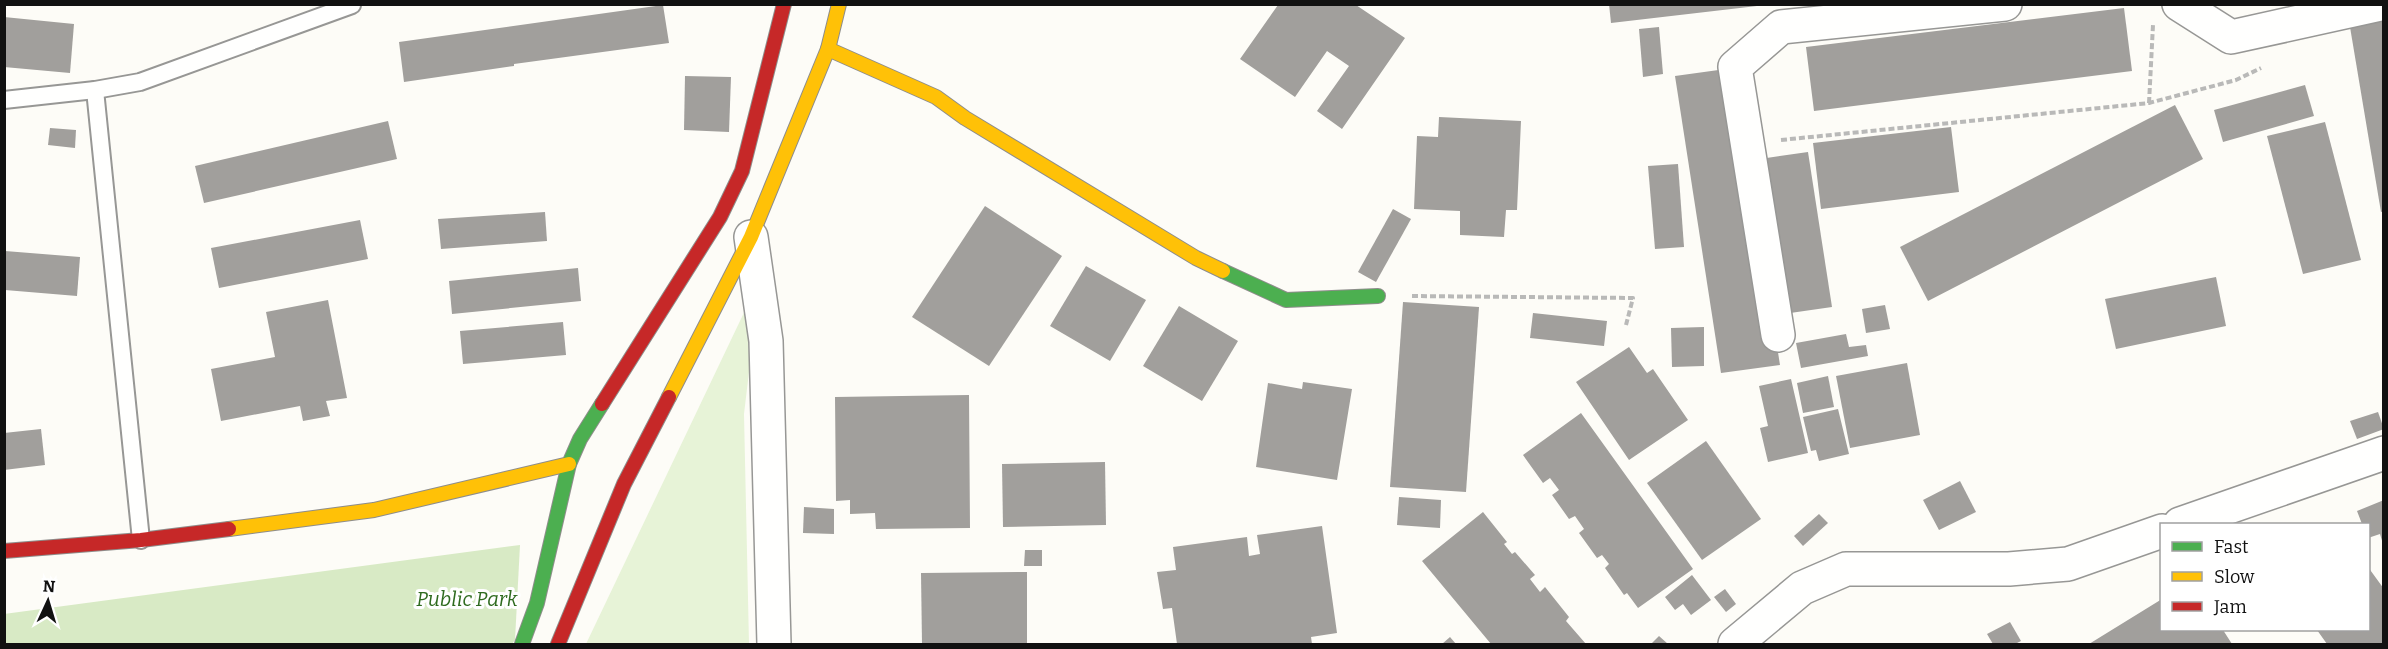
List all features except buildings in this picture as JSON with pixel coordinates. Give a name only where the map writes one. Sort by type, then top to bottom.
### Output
[{"type":"main road","points":[[522,645],[537,603],[569,464],[586,429],[720,217],[742,171],[784,4]]},
{"type":"main road","points":[[558,645],[624,484],[751,237],[828,49],[839,4]]},
{"type":"main road","points":[[828,49],[936,97],[965,118],[1196,258],[1286,300],[1378,296]]},
{"type":"main road","points":[[4,551],[141,540],[374,510],[569,464]]},
{"type":"street","points":[[1778,336],[1735,67],[1782,27],[2005,4]]},
{"type":"street","points":[[2166,10],[2231,37],[2381,4]]},
{"type":"street","points":[[751,237],[766,341],[774,645]]},
{"type":"street","points":[[2186,523],[2384,453]]},
{"type":"street","points":[[1735,645],[1802,588],[1846,569],[2009,569],[2068,564],[2160,532]]},
{"type":"lane","points":[[4,100],[94,90],[140,82],[352,5]]},
{"type":"lane","points":[[94,90],[141,540]]},
{"type":"path","points":[[2149,103],[2166,10]]},
{"type":"path","points":[[1748,144],[2149,103],[2236,80],[2268,65]]},
{"type":"path","points":[[1378,296],[1633,298],[1626,325]]},
{"type":"green space","points":[[760,279],[744,414],[749,644],[586,644]]},
{"type":"green space","name":"Public Park","points":[[520,545],[515,640],[512,644],[5,644],[4,614]]},
{"type":"traffic: fast","points":[[1223,271],[1286,300],[1378,296]]},
{"type":"traffic: fast","points":[[522,644],[537,603],[569,464],[580,439],[602,404]]},
{"type":"traffic: slow","points":[[669,397],[751,237],[828,49],[839,4]]},
{"type":"traffic: slow","points":[[828,49],[936,97],[965,118],[1196,258],[1223,271]]},
{"type":"traffic: slow","points":[[229,529],[374,510],[569,464]]},
{"type":"traffic: jam","points":[[602,404],[720,217],[742,171],[784,4]]},
{"type":"traffic: jam","points":[[558,644],[624,484],[669,397]]},
{"type":"traffic: jam","points":[[4,551],[141,540],[229,529]]}]
